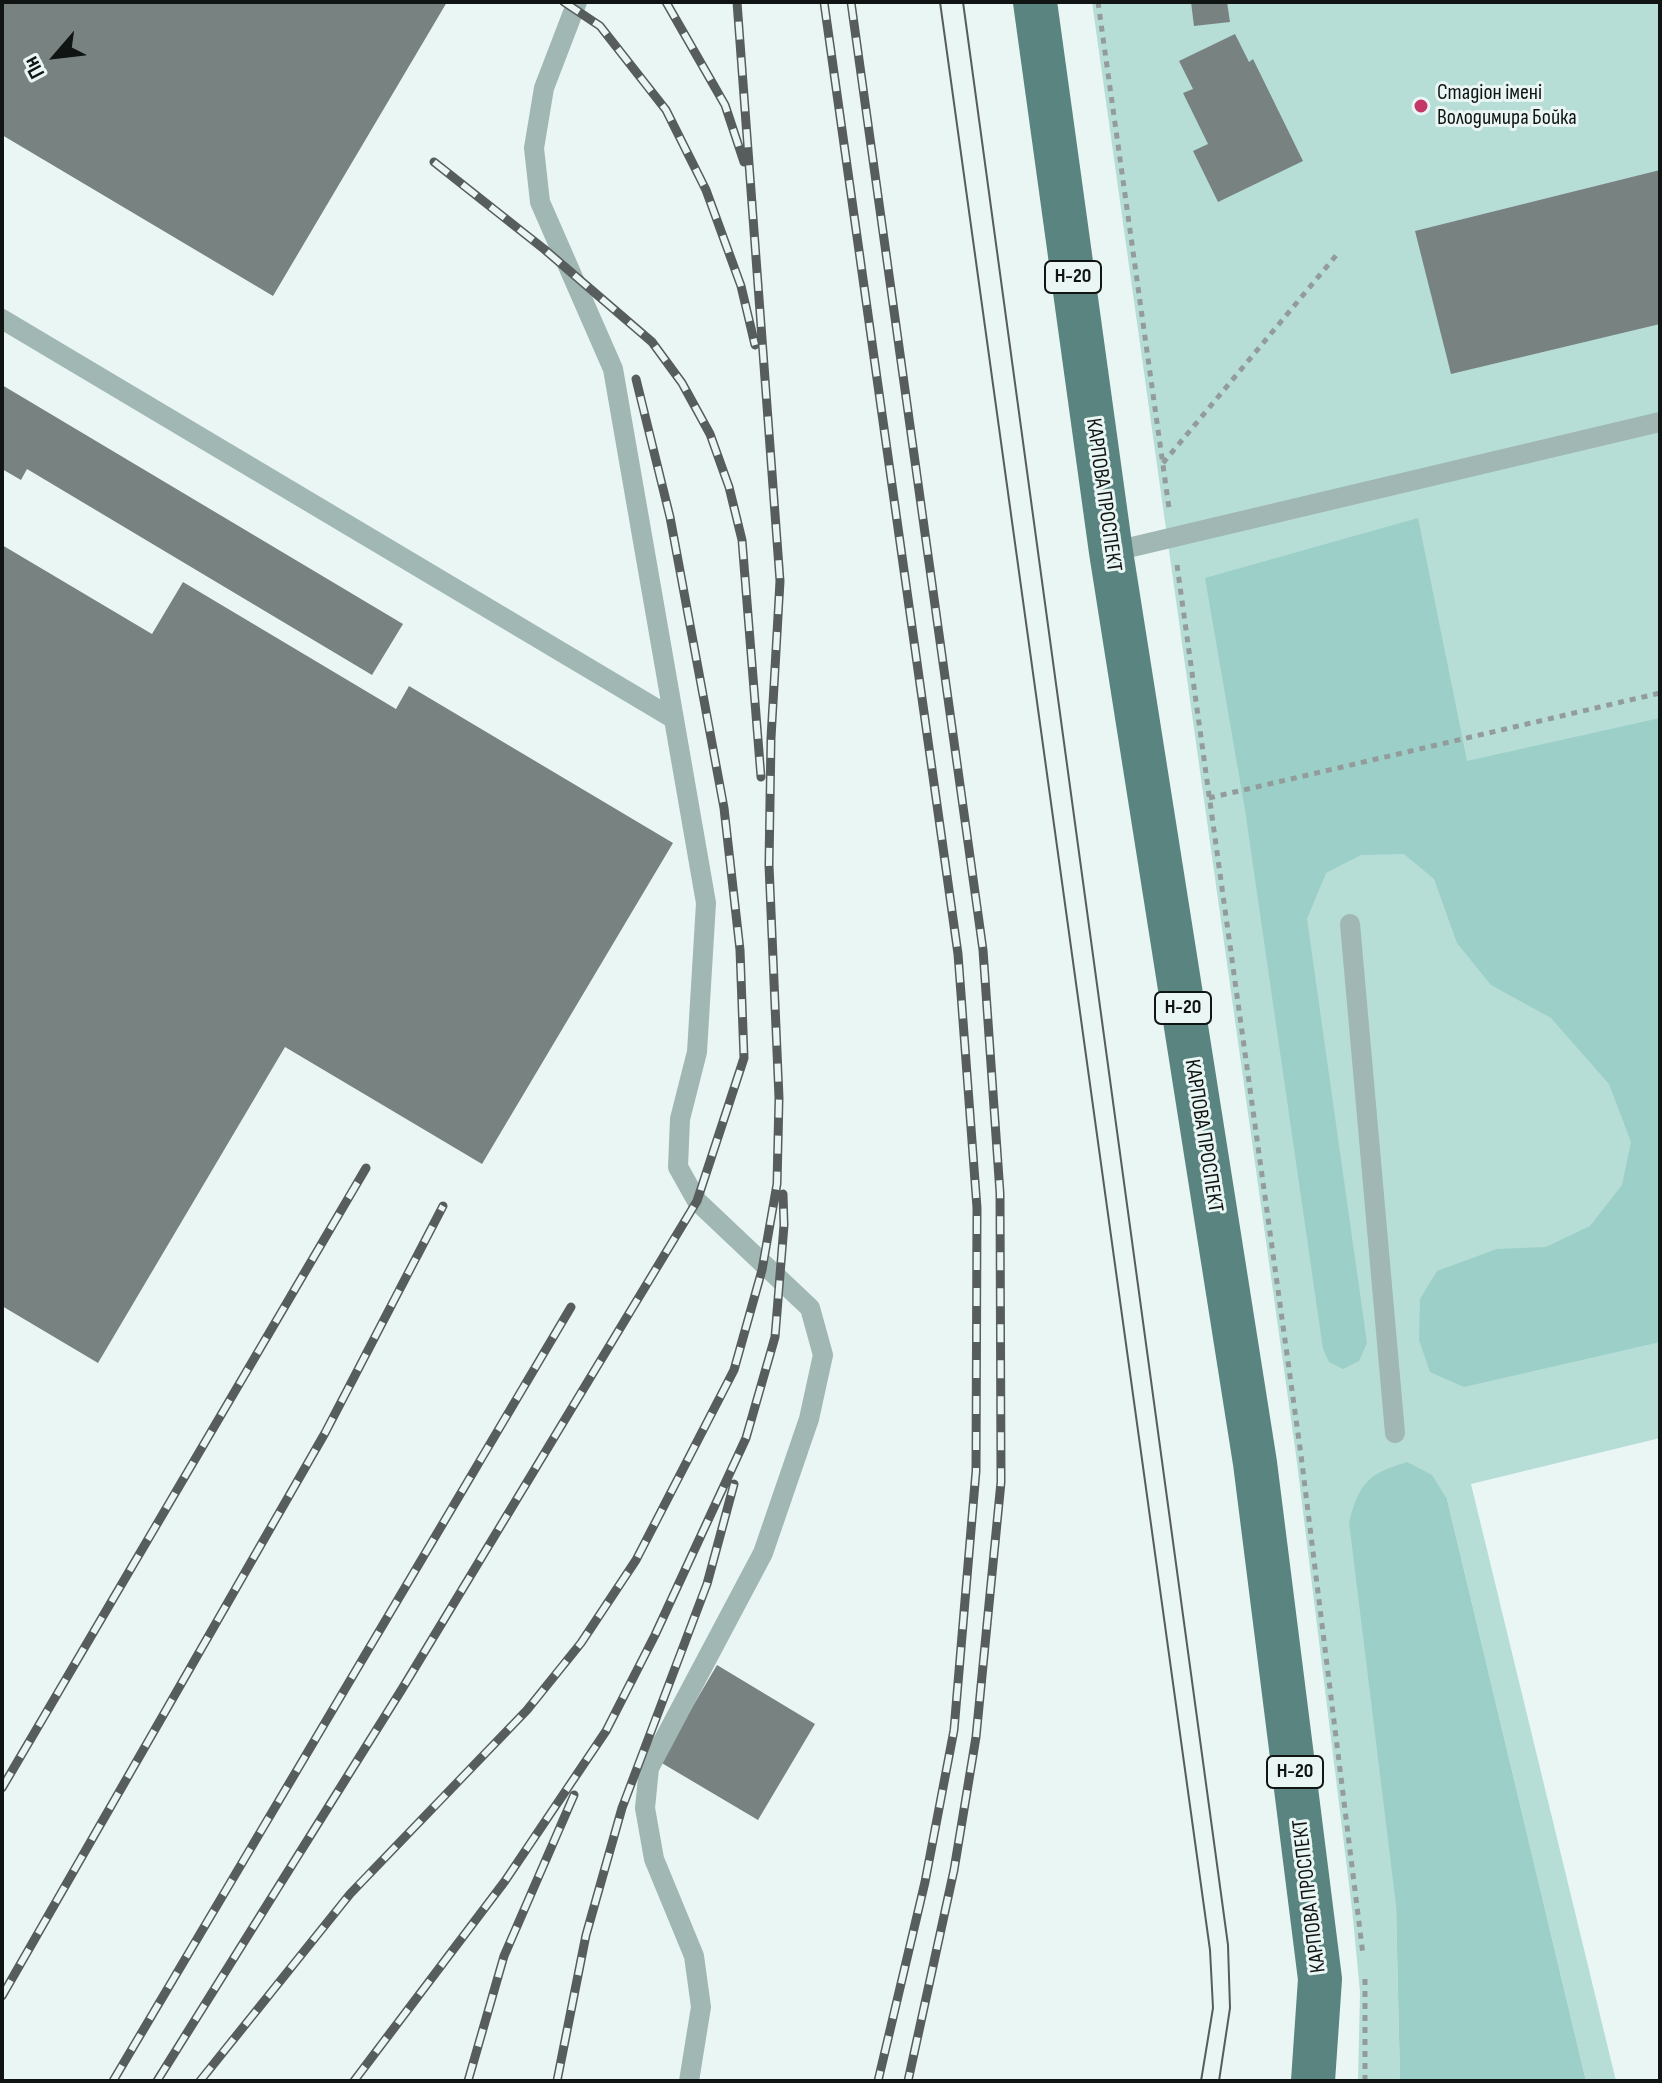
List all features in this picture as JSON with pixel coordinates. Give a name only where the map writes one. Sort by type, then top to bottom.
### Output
[{"type":"main road","name":"КАРПОВА ПРОСПЕКТ","points":[[1035,2],[1111,552],[1267,1557],[1320,1979],[1313,2081]]},
{"type":"lane","points":[[577,2],[544,88],[534,148],[540,202],[613,369],[706,903],[697,1052],[680,1119],[678,1167],[697,1201],[810,1308],[823,1355],[809,1419],[763,1553],[649,1768],[645,1808],[654,1859],[694,1956],[701,2007],[689,2081]]},
{"type":"lane","points":[[2,319],[674,719]]},
{"type":"lane","points":[[1111,552],[1660,422]]},
{"type":"lane","points":[[1350,924],[1395,1433]]},
{"type":"path","points":[[1098,2],[1301,1455],[1359,1908],[1367,1992],[1365,2081]]},
{"type":"path","points":[[1163,463],[1339,252]]},
{"type":"path","points":[[1209,798],[1660,693]]},
{"type":"green space","points":[[1092,2],[1660,2],[1660,1438],[1471,1484],[1616,2081],[1586,2081],[1447,1499],[1396,1905],[1400,2081],[1358,2081],[1360,1992],[1352,1909],[1296,1455]]},
{"type":"shaded area","points":[[1418,518],[1467,761],[1660,718],[1660,1342],[1464,1387],[1430,1372],[1419,1340],[1420,1299],[1437,1271],[1497,1249],[1546,1247],[1590,1226],[1622,1185],[1631,1142],[1609,1084],[1551,1018],[1491,985],[1457,943],[1434,879],[1404,854],[1361,855],[1326,873],[1307,919],[1367,1343],[1359,1361],[1343,1369],[1329,1362],[1323,1349],[1245,810],[1205,578]]},
{"type":"shaded area","points":[[1407,1462],[1432,1475],[1447,1499],[1586,2081],[1400,2081],[1396,1905],[1349,1522],[1357,1498],[1367,1482],[1383,1471]]},
{"type":"building","points":[[2,2],[447,2],[273,296],[2,135]]},
{"type":"building","points":[[1191,2],[1227,2],[1230,22],[1194,26]]},
{"type":"building","points":[[1235,34],[1249,62],[1253,59],[1303,161],[1218,202],[1193,151],[1208,144],[1183,93],[1193,89],[1179,61]]},
{"type":"building","points":[[1660,170],[1660,324],[1451,374],[1415,231]]},
{"type":"building","points":[[2,385],[403,624],[372,675],[27,469],[21,480],[2,469]]},
{"type":"building","points":[[2,545],[152,634],[183,582],[396,709],[409,686],[673,843],[482,1164],[285,1047],[98,1363],[2,1306]]},
{"type":"building","points":[[717,1665],[815,1724],[758,1820],[660,1762]]},
{"type":"tram line","points":[[940,2],[1210,1950],[1213,2008],[1201,2081]]},
{"type":"tram line","points":[[963,2],[1228,1945],[1230,2008],[1219,2081]]},
{"type":"railway","points":[[564,2],[600,26],[666,110],[706,190],[741,286],[755,345]]},
{"type":"railway","points":[[666,2],[725,105],[744,162]]},
{"type":"railway","points":[[200,2081],[350,1894],[527,1710],[581,1643],[636,1560],[734,1370],[762,1270],[777,1184],[779,1098],[769,865],[771,738],[780,581],[737,2]]},
{"type":"railway","points":[[824,2],[958,954],[977,1208],[976,1471],[954,1730],[925,1882],[878,2081]]},
{"type":"railway","points":[[851,2],[983,950],[1000,1193],[1001,1482],[976,1737],[954,1870],[908,2081]]},
{"type":"railway","points":[[434,162],[544,249],[652,342],[682,383],[710,434],[729,487],[742,540],[761,777]]},
{"type":"railway","points":[[157,2081],[402,1689],[697,1201],[744,1058],[740,950],[724,808],[670,517],[636,379]]},
{"type":"railway","points":[[2,1788],[366,1168]]},
{"type":"railway","points":[[354,2081],[505,1881],[606,1731],[655,1635],[746,1438],[775,1337],[784,1225],[783,1194]]},
{"type":"railway","points":[[2,1996],[325,1433],[443,1206]]},
{"type":"railway","points":[[113,2081],[571,1307]]},
{"type":"railway","points":[[557,2081],[586,1935],[622,1808],[707,1584],[734,1484]]},
{"type":"railway","points":[[468,2081],[504,1956],[574,1795]]},
{"type":"place","name":"Стадіон імені Володимира Бойка","points":[[1421,106]]}]
